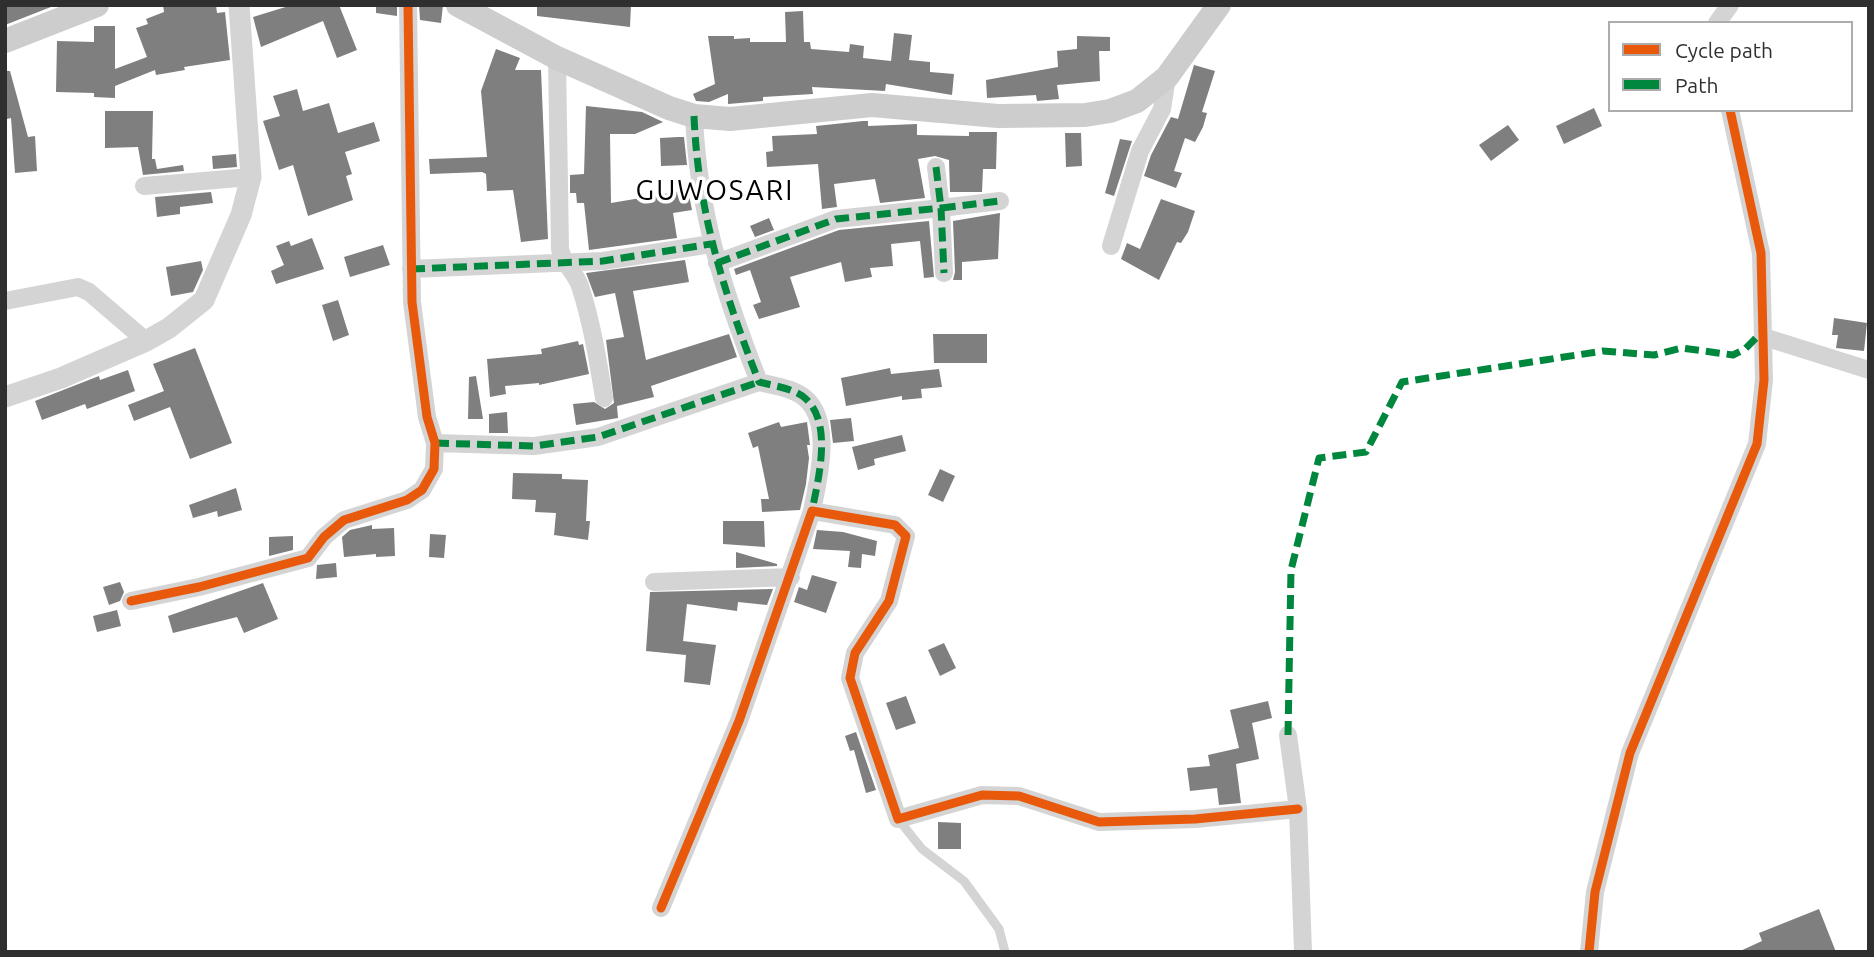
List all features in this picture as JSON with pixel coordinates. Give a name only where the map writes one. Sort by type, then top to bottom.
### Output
[{"type":"main road","points":[[5,41],[97,5]]},
{"type":"main road","points":[[458,5],[557,58],[694,116],[747,118],[836,106],[872,105],[998,116],[1085,115],[1110,111],[1138,101],[1167,77],[1219,5]]},
{"type":"street","points":[[5,397],[61,378],[146,341],[169,328],[204,300],[241,215],[251,177],[239,5]]},
{"type":"street","points":[[131,601],[199,587],[308,558],[324,537],[344,520],[407,500],[422,490],[433,469],[435,443],[427,417],[412,302],[408,5]]},
{"type":"street","points":[[1718,21],[1730,5]]},
{"type":"street","points":[[557,58],[559,249],[564,261],[575,271],[585,303],[604,398]]},
{"type":"street","points":[[1111,246],[1140,151],[1162,109],[1167,77]]},
{"type":"street","points":[[1589,952],[1595,892],[1630,753],[1757,444],[1764,380],[1761,253],[1730,112]]},
{"type":"street","points":[[694,116],[700,192],[711,244],[759,383]]},
{"type":"street","points":[[936,167],[944,273]]},
{"type":"street","points":[[144,186],[251,177]]},
{"type":"street","points":[[717,263],[836,219],[1000,201]]},
{"type":"street","points":[[411,269],[603,261],[711,244]]},
{"type":"street","points":[[5,301],[78,287],[89,292],[146,341]]},
{"type":"street","points":[[1764,337],[1869,370]]},
{"type":"street","points":[[435,443],[534,446],[598,437],[759,383],[793,391],[805,399],[815,411],[820,441],[811,511],[791,577],[739,720],[660,908]]},
{"type":"street","points":[[811,511],[895,525],[906,536],[888,601],[855,653],[850,678],[898,819],[982,795],[1019,796],[1099,822],[1195,819],[1298,809]]},
{"type":"street","points":[[654,582],[791,577]]},
{"type":"street","points":[[1288,735],[1298,809],[1303,952]]},
{"type":"lane","points":[[898,819],[922,849],[964,881],[999,929],[1005,952]]},
{"type":"building","points":[[5,5],[56,5],[5,25]]},
{"type":"building","points":[[163,5],[216,5],[217,13],[225,12],[230,60],[184,67],[185,70],[156,75],[155,70],[115,86],[115,98],[94,97],[94,93],[56,92],[57,41],[94,42],[94,26],[115,26],[115,69],[147,57],[136,28],[148,24],[146,19],[164,12]]},
{"type":"building","points":[[292,5],[339,5],[357,50],[337,58],[323,21],[261,47],[253,17]]},
{"type":"building","points":[[376,5],[397,5],[397,16],[376,13]]},
{"type":"building","points":[[419,5],[443,5],[441,23],[420,20]]},
{"type":"building","points":[[537,5],[631,5],[630,27],[537,16]]},
{"type":"building","points":[[803,11],[804,42],[810,42],[811,49],[849,52],[850,44],[864,46],[863,58],[891,61],[894,33],[912,35],[909,60],[930,62],[930,72],[954,74],[952,95],[886,84],[885,91],[812,87],[813,94],[763,97],[763,101],[728,104],[728,94],[709,102],[696,101],[693,94],[715,84],[708,36],[750,38],[750,42],[786,42],[785,12]]},
{"type":"building","points":[[1077,36],[1110,37],[1110,51],[1099,51],[1100,81],[1057,85],[1059,99],[1037,101],[1036,95],[987,98],[986,80],[1058,67],[1057,51],[1077,49]]},
{"type":"building","points":[[496,49],[520,58],[515,70],[541,70],[548,239],[521,242],[513,190],[487,191],[486,174],[430,174],[429,159],[487,157],[481,91]]},
{"type":"building","points":[[1194,65],[1215,71],[1202,112],[1207,113],[1203,127],[1195,142],[1185,138],[1174,171],[1182,173],[1176,188],[1144,176],[1151,155],[1171,117],[1178,119]]},
{"type":"building","points":[[5,71],[10,71],[28,137],[35,136],[37,171],[15,173],[11,118],[7,119],[5,111]]},
{"type":"building","points":[[297,89],[303,111],[329,103],[338,133],[374,122],[380,141],[345,152],[352,174],[346,176],[353,200],[308,216],[293,165],[279,170],[263,121],[280,116],[273,96]]},
{"type":"building","points":[[586,106],[642,112],[663,122],[635,134],[610,134],[611,203],[688,190],[692,210],[673,213],[677,238],[589,250],[584,203],[577,203],[576,193],[570,193],[570,175],[584,174]]},
{"type":"building","points":[[1594,108],[1602,126],[1564,144],[1556,126]]},
{"type":"building","points":[[105,111],[153,111],[152,159],[155,159],[157,169],[183,165],[184,171],[143,175],[138,147],[105,148]]},
{"type":"building","points":[[868,121],[868,126],[917,124],[917,135],[969,136],[969,132],[997,132],[996,169],[983,169],[982,192],[950,192],[949,160],[935,156],[918,159],[925,198],[880,203],[875,179],[834,184],[837,207],[822,209],[818,164],[767,167],[766,152],[773,151],[772,136],[817,134],[816,126]]},
{"type":"building","points":[[1508,125],[1519,140],[1491,161],[1479,145]]},
{"type":"building","points":[[1065,133],[1081,133],[1082,166],[1066,167]]},
{"type":"building","points":[[684,137],[687,165],[661,166],[660,138]]},
{"type":"building","points":[[1120,139],[1132,141],[1114,196],[1105,193]]},
{"type":"building","points":[[236,154],[237,167],[213,169],[212,156]]},
{"type":"building","points":[[211,192],[213,203],[180,207],[180,214],[157,217],[155,197]]},
{"type":"building","points":[[1161,199],[1195,211],[1188,232],[1181,243],[1177,242],[1159,280],[1121,259],[1127,243],[1140,249]]},
{"type":"building","points":[[1000,213],[998,259],[962,262],[962,280],[953,280],[953,221]]},
{"type":"building","points":[[769,218],[774,230],[755,237],[750,226]]},
{"type":"building","points":[[929,221],[934,277],[924,278],[920,241],[891,244],[893,266],[870,268],[872,277],[845,282],[841,262],[790,277],[800,307],[759,319],[753,305],[761,302],[750,270],[736,275],[734,269],[839,230]]},
{"type":"building","points":[[312,238],[324,269],[276,284],[271,271],[284,265],[276,246],[289,241],[291,246]]},
{"type":"building","points":[[383,245],[390,265],[350,277],[344,257]]},
{"type":"building","points":[[685,260],[689,282],[633,291],[646,360],[729,334],[737,357],[651,386],[654,397],[617,406],[618,418],[576,425],[573,404],[594,402],[605,409],[614,403],[606,340],[624,337],[615,293],[595,297],[586,273]]},
{"type":"building","points":[[201,261],[203,270],[193,292],[171,296],[166,267]]},
{"type":"building","points":[[338,300],[349,335],[333,341],[322,305]]},
{"type":"building","points":[[1834,318],[1867,323],[1864,351],[1836,348],[1838,335],[1832,335]]},
{"type":"building","points":[[933,334],[987,334],[987,363],[934,363]]},
{"type":"building","points":[[578,341],[579,345],[583,344],[589,374],[539,385],[505,386],[506,394],[490,397],[487,359],[542,354],[541,349]]},
{"type":"building","points":[[195,348],[232,443],[190,459],[170,407],[134,421],[128,405],[164,391],[153,364]]},
{"type":"building","points":[[890,368],[891,374],[939,369],[942,387],[921,389],[922,398],[902,400],[902,396],[846,406],[841,378]]},
{"type":"building","points":[[128,370],[135,391],[87,409],[85,404],[42,420],[35,401],[99,376],[100,380]]},
{"type":"building","points":[[476,376],[483,419],[468,419],[469,377]]},
{"type":"building","points":[[507,412],[508,433],[489,433],[489,414]]},
{"type":"building","points":[[851,418],[854,441],[833,443],[830,420]]},
{"type":"building","points":[[779,422],[781,427],[807,422],[810,445],[807,445],[809,458],[806,484],[800,510],[762,512],[761,499],[769,499],[758,446],[753,448],[748,433]]},
{"type":"building","points":[[902,435],[906,451],[874,459],[875,465],[858,470],[852,447]]},
{"type":"building","points":[[940,469],[955,476],[943,502],[928,495]]},
{"type":"building","points":[[513,473],[562,474],[562,479],[588,480],[588,540],[554,535],[556,513],[535,512],[536,500],[512,499]]},
{"type":"building","points":[[236,488],[242,510],[218,517],[217,511],[193,518],[189,505]]},
{"type":"building","points":[[723,521],[764,521],[765,547],[723,544]]},
{"type":"building","points":[[372,525],[372,529],[394,528],[395,556],[376,557],[376,554],[344,557],[342,537],[350,530]]},
{"type":"building","points":[[817,530],[843,532],[877,541],[875,556],[862,554],[861,568],[848,567],[850,551],[813,549]]},
{"type":"building","points":[[430,534],[446,535],[444,558],[429,557]]},
{"type":"building","points":[[293,536],[293,550],[269,556],[269,537]]},
{"type":"building","points":[[736,552],[777,564],[777,566],[736,568]]},
{"type":"building","points":[[336,563],[337,577],[316,579],[317,565]]},
{"type":"building","points":[[812,575],[837,582],[826,613],[794,602],[799,587],[807,590]]},
{"type":"building","points":[[120,582],[124,592],[120,601],[109,605],[103,587]]},
{"type":"building","points":[[263,583],[278,619],[244,633],[237,617],[173,633],[168,616]]},
{"type":"building","points":[[773,589],[767,605],[738,602],[737,611],[687,604],[683,641],[716,645],[710,685],[684,682],[686,655],[646,651],[650,592]]},
{"type":"building","points":[[117,610],[121,626],[97,632],[93,616]]},
{"type":"building","points":[[944,643],[956,668],[940,676],[928,650]]},
{"type":"building","points":[[906,696],[916,723],[896,730],[886,703]]},
{"type":"building","points":[[1268,701],[1272,718],[1252,723],[1259,759],[1236,764],[1241,803],[1219,805],[1217,788],[1190,791],[1187,768],[1210,766],[1208,755],[1239,748],[1230,710]]},
{"type":"building","points":[[856,732],[876,790],[866,793],[854,750],[850,751],[845,736]]},
{"type":"building","points":[[938,822],[961,823],[961,849],[938,849]]},
{"type":"building","points":[[1819,909],[1836,952],[1738,952],[1762,941],[1759,933]]},
{"type":"marked path","points":[[694,116],[701,186],[715,252],[759,382],[801,395],[814,410],[819,423],[821,453],[812,511]]},
{"type":"marked path","points":[[936,167],[941,208],[1000,201]]},
{"type":"marked path","points":[[717,263],[836,219],[941,208],[944,273]]},
{"type":"marked path","points":[[411,269],[603,261],[711,244]]},
{"type":"marked path","points":[[1288,735],[1291,570],[1319,458],[1366,452],[1402,382],[1603,351],[1654,355],[1682,348],[1733,355],[1745,349],[1763,331]]},
{"type":"marked path","points":[[435,443],[534,446],[598,437],[759,382]]},
{"type":"cycle path","points":[[131,601],[199,587],[308,558],[324,537],[344,520],[407,500],[422,490],[434,469],[435,443],[427,417],[412,302],[408,5]]},
{"type":"cycle path","points":[[1589,952],[1595,892],[1630,753],[1757,444],[1764,380],[1761,253],[1730,112]]},
{"type":"cycle path","points":[[661,908],[739,721],[812,511],[895,525],[906,536],[889,601],[855,653],[850,678],[898,819],[982,795],[1019,796],[1099,822],[1195,819],[1298,809]]},
{"type":"district","name":"GUWOSARI","points":[[715,191]]}]
